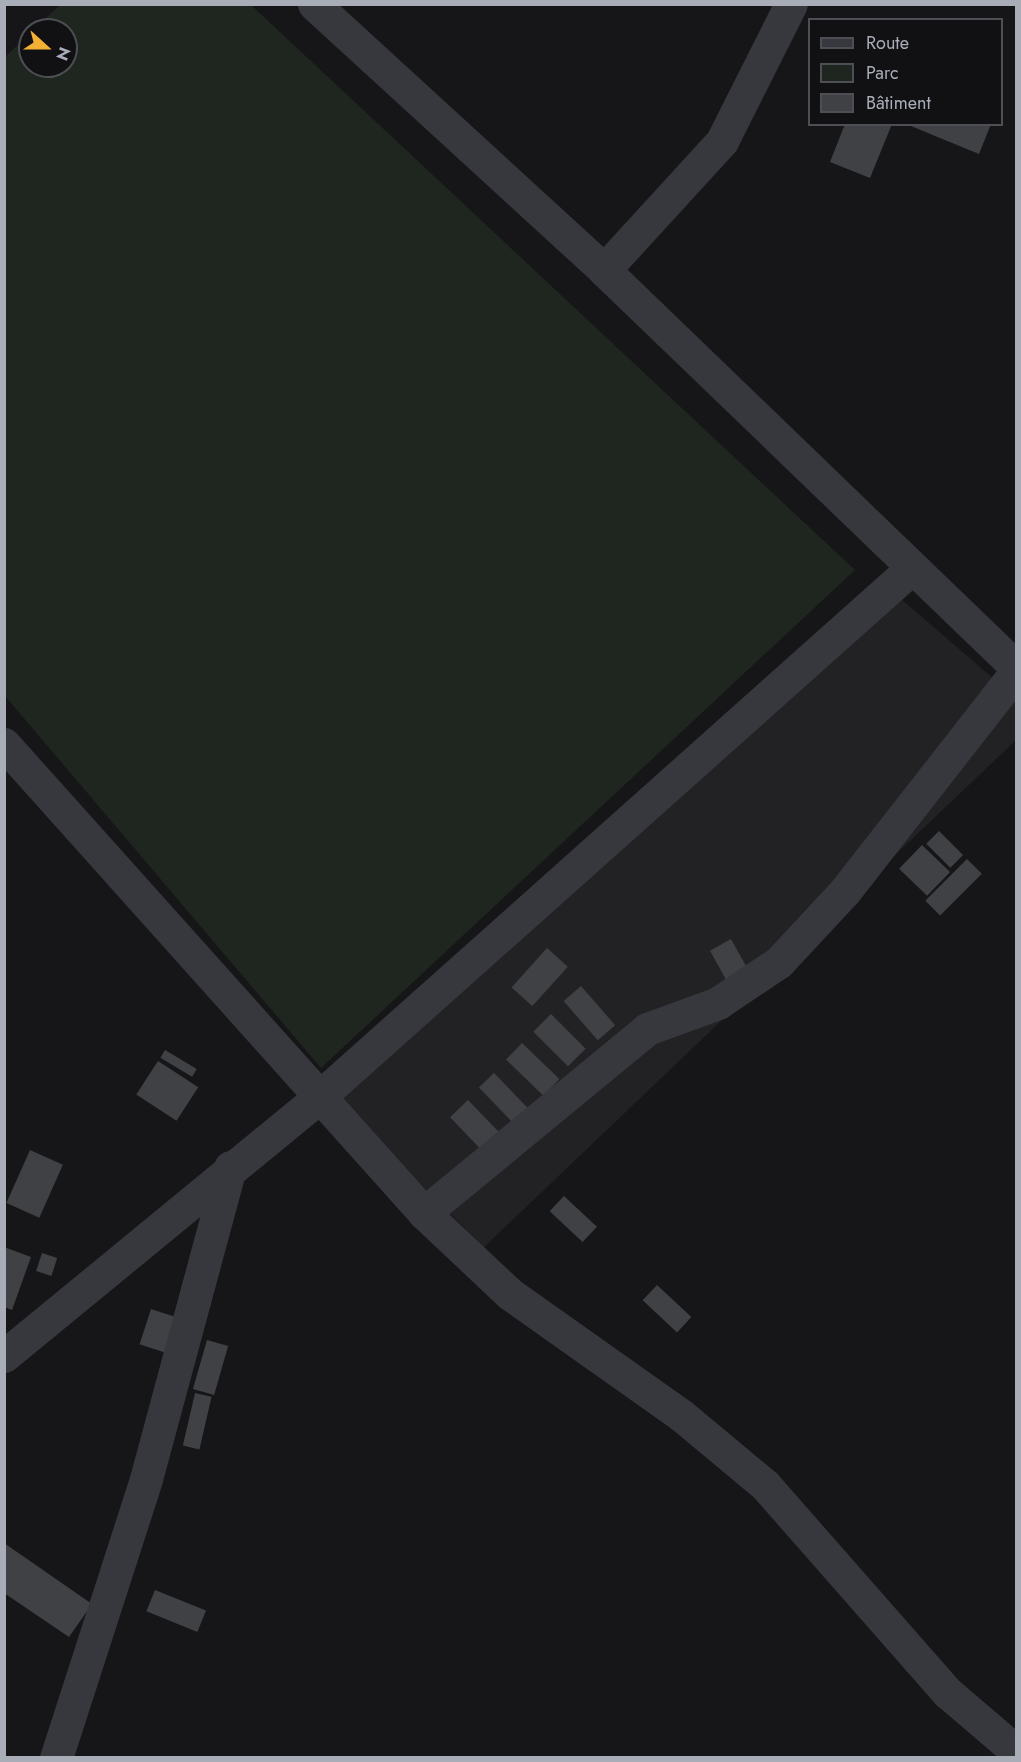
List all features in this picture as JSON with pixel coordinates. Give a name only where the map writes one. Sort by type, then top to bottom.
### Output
[{"type":"street","points":[[314,4],[603,270],[910,569],[1017,667]]},
{"type":"street","points":[[603,270],[722,141],[791,4]]},
{"type":"street","points":[[4,1356],[230,1167],[317,1100],[910,569]]},
{"type":"street","points":[[424,1213],[647,1029],[718,1003],[779,962],[845,891],[1017,672]]},
{"type":"street","points":[[4,744],[317,1100],[424,1213],[510,1294],[681,1415],[765,1485],[948,1693],[1017,1751]]},
{"type":"street","points":[[56,1758],[146,1479],[230,1167]]},
{"type":"shaded area","points":[[894,593],[1016,698],[1016,740],[484,1247],[333,1099]]},
{"type":"green space","points":[[61,4],[251,5],[855,570],[321,1068],[5,696],[5,57],[18,45],[18,78],[78,78],[78,18],[46,18]]},
{"type":"building","points":[[844,126],[891,126],[870,178],[830,162]]},
{"type":"building","points":[[911,126],[990,126],[979,154]]},
{"type":"building","points":[[939,831],[963,855],[950,868],[926,844]]},
{"type":"building","points":[[922,845],[950,872],[927,896],[899,869]]},
{"type":"building","points":[[967,859],[982,874],[940,916],[925,901]]},
{"type":"building","points":[[731,939],[752,977],[731,988],[710,951]]},
{"type":"building","points":[[547,948],[568,967],[532,1006],[512,987]]},
{"type":"building","points":[[581,986],[615,1025],[598,1040],[564,1001]]},
{"type":"building","points":[[551,1014],[586,1049],[568,1066],[533,1032]]},
{"type":"building","points":[[522,1043],[559,1079],[543,1096],[506,1060]]},
{"type":"building","points":[[165,1050],[197,1069],[192,1077],[160,1058]]},
{"type":"building","points":[[158,1061],[198,1087],[176,1121],[136,1095]]},
{"type":"building","points":[[494,1073],[534,1114],[518,1129],[479,1088]]},
{"type":"building","points":[[468,1100],[507,1140],[489,1158],[450,1117]]},
{"type":"building","points":[[30,1150],[63,1165],[39,1218],[6,1203]]},
{"type":"building","points":[[564,1196],[597,1227],[583,1242],[550,1211]]},
{"type":"building","points":[[4,1247],[31,1257],[12,1310],[4,1307]]},
{"type":"building","points":[[42,1253],[57,1258],[51,1276],[36,1271]]},
{"type":"building","points":[[657,1285],[691,1317],[677,1332],[643,1300]]},
{"type":"building","points":[[151,1309],[182,1319],[171,1354],[140,1344]]},
{"type":"building","points":[[207,1340],[228,1346],[214,1395],[193,1389]]},
{"type":"building","points":[[195,1393],[212,1397],[199,1449],[183,1446]]},
{"type":"building","points":[[4,1543],[92,1604],[69,1637],[4,1593]]},
{"type":"building","points":[[155,1590],[206,1611],[197,1632],[146,1611]]}]
